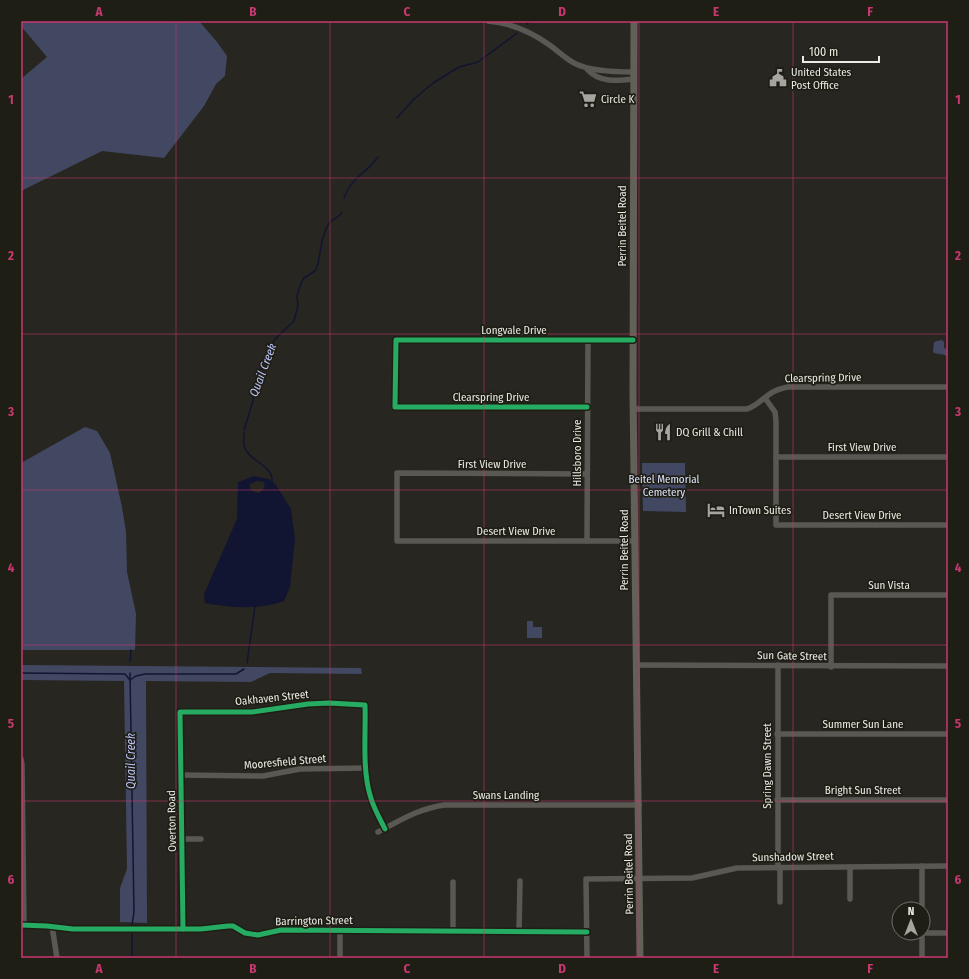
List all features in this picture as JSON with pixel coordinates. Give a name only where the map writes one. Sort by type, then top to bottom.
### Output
[{"type":"main road","name":"Perrin Beitel Road","points":[[634,21],[633,409],[640,958]]},
{"type":"street","points":[[488,21],[501,22],[528,32],[550,45],[573,64],[587,69],[633,76]]},
{"type":"street","points":[[587,69],[602,79],[622,81],[633,76]]},
{"type":"street","name":"Longvale Drive","points":[[395,407],[396,340],[633,340]]},
{"type":"street","name":"Hillsboro Drive","points":[[587,541],[588,340]]},
{"type":"street","name":"Clearspring Drive","points":[[633,409],[740,410],[753,407],[777,390],[788,388],[948,388]]},
{"type":"street","points":[[766,398],[775,412],[776,457]]},
{"type":"street","name":"Clearspring Drive","points":[[395,407],[588,407]]},
{"type":"street","name":"First View Drive","points":[[776,457],[948,456]]},
{"type":"street","name":"Desert View Drive","points":[[776,457],[776,525],[948,525]]},
{"type":"street","name":"First View Drive","points":[[396,541],[397,474],[587,474]]},
{"type":"street","name":"Desert View Drive","points":[[396,541],[634,541]]},
{"type":"street","name":"Sun Vista","points":[[831,667],[831,595],[948,595]]},
{"type":"street","name":"Sun Gate Street","points":[[636,665],[778,665],[831,667],[948,666]]},
{"type":"street","name":"Spring Dawn Street","points":[[778,665],[777,800],[780,902]]},
{"type":"street","name":"Oakhaven Street","points":[[180,712],[252,712],[308,704],[329,703],[365,705],[366,768]]},
{"type":"street","name":"Overton Road","points":[[180,712],[184,929]]},
{"type":"street","name":"Summer Sun Lane","points":[[777,734],[948,734]]},
{"type":"street","points":[[21,759],[22,926]]},
{"type":"street","points":[[366,768],[369,793],[377,814],[385,828]]},
{"type":"street","name":"Mooresfield Street","points":[[181,776],[262,776],[300,769],[366,768]]},
{"type":"street","name":"Bright Sun Street","points":[[777,800],[948,800]]},
{"type":"street","name":"Swans Landing","points":[[378,832],[415,812],[434,807],[639,805]]},
{"type":"street","points":[[182,839],[201,839]]},
{"type":"street","points":[[850,866],[850,899]]},
{"type":"street","points":[[922,866],[922,901]]},
{"type":"street","name":"Sunshadow Street","points":[[586,932],[586,879],[692,878],[737,868],[948,866]]},
{"type":"street","points":[[520,881],[520,932]]},
{"type":"street","points":[[453,882],[453,932]]},
{"type":"street","name":"Barrington Street","points":[[22,926],[52,926],[73,929],[201,929],[233,926],[245,933],[258,935],[281,930],[586,932]]},
{"type":"street","points":[[52,926],[57,958]]},
{"type":"street","points":[[340,930],[340,958]]},
{"type":"street","points":[[586,932],[587,958]]},
{"type":"street","points":[[931,933],[948,933]]},
{"type":"street","points":[[922,941],[922,958]]},
{"type":"green space","points":[[21,21],[199,21],[227,56],[225,76],[216,84],[204,106],[164,158],[102,151],[21,191],[21,79],[47,57],[21,26]]},
{"type":"green space","points":[[942,340],[944,342],[944,348],[948,349],[948,358],[945,355],[934,353],[933,351],[934,342]]},
{"type":"green space","points":[[85,427],[97,431],[110,453],[126,532],[127,572],[136,614],[135,650],[21,650],[21,463]]},
{"type":"green space","name":"Beitel Memorial Cemetery","points":[[642,463],[685,463],[686,512],[643,511]]},
{"type":"green space","points":[[527,621],[533,621],[533,627],[542,627],[542,638],[527,638]]},
{"type":"green space","points":[[21,665],[361,668],[362,674],[270,673],[251,682],[146,681],[147,923],[120,922],[120,888],[127,869],[124,681],[21,680]]},
{"type":"shaded area","points":[[254,476],[269,479],[276,485],[291,509],[295,539],[290,587],[284,601],[255,607],[225,606],[205,603],[204,594],[237,519],[238,482]],"holes":[[[257,481],[265,484],[263,490],[259,493],[252,491],[250,484]]]},
{"type":"waterway","name":"Quail Creek","points":[[527,24],[530,21]]},
{"type":"waterway","name":"Quail Creek","points":[[397,118],[414,99],[433,83],[459,67],[478,62],[517,33]]},
{"type":"waterway","name":"Quail Creek","points":[[344,198],[355,180],[378,157]]},
{"type":"waterway","name":"Quail Creek","points":[[244,430],[253,401],[254,388],[265,358],[275,339],[294,321],[298,305],[297,296],[301,283],[304,278],[315,271],[326,229],[330,222],[342,212]]},
{"type":"waterway","name":"Quail Creek","points":[[244,433],[244,445],[247,451],[270,472],[272,484]]},
{"type":"waterway","name":"Quail Creek","points":[[247,663],[255,606]]},
{"type":"waterway","points":[[130,662],[131,650]]},
{"type":"waterway","name":"Quail Creek","points":[[130,680],[136,676],[145,674],[236,674],[244,669]]},
{"type":"waterway","points":[[21,673],[125,674],[130,680]]},
{"type":"waterway","name":"Quail Creek","points":[[130,673],[134,912],[132,925],[132,958]]},
{"type":"cycle path","points":[[587,407],[395,407],[396,340],[633,340]]},
{"type":"cycle path","points":[[183,929],[180,712],[252,712],[308,704],[329,703],[365,705],[366,773],[373,804],[385,829]]},
{"type":"cycle path","points":[[21,925],[73,929],[201,929],[233,926],[245,933],[258,935],[281,930],[587,932]]},
{"type":"place","name":"United States Post Office","points":[[778,78]]},
{"type":"place","name":"Circle K","points":[[588,99]]},
{"type":"place","name":"DQ Grill & Chill","points":[[663,432]]},
{"type":"place","name":"InTown Suites","points":[[716,510]]}]
